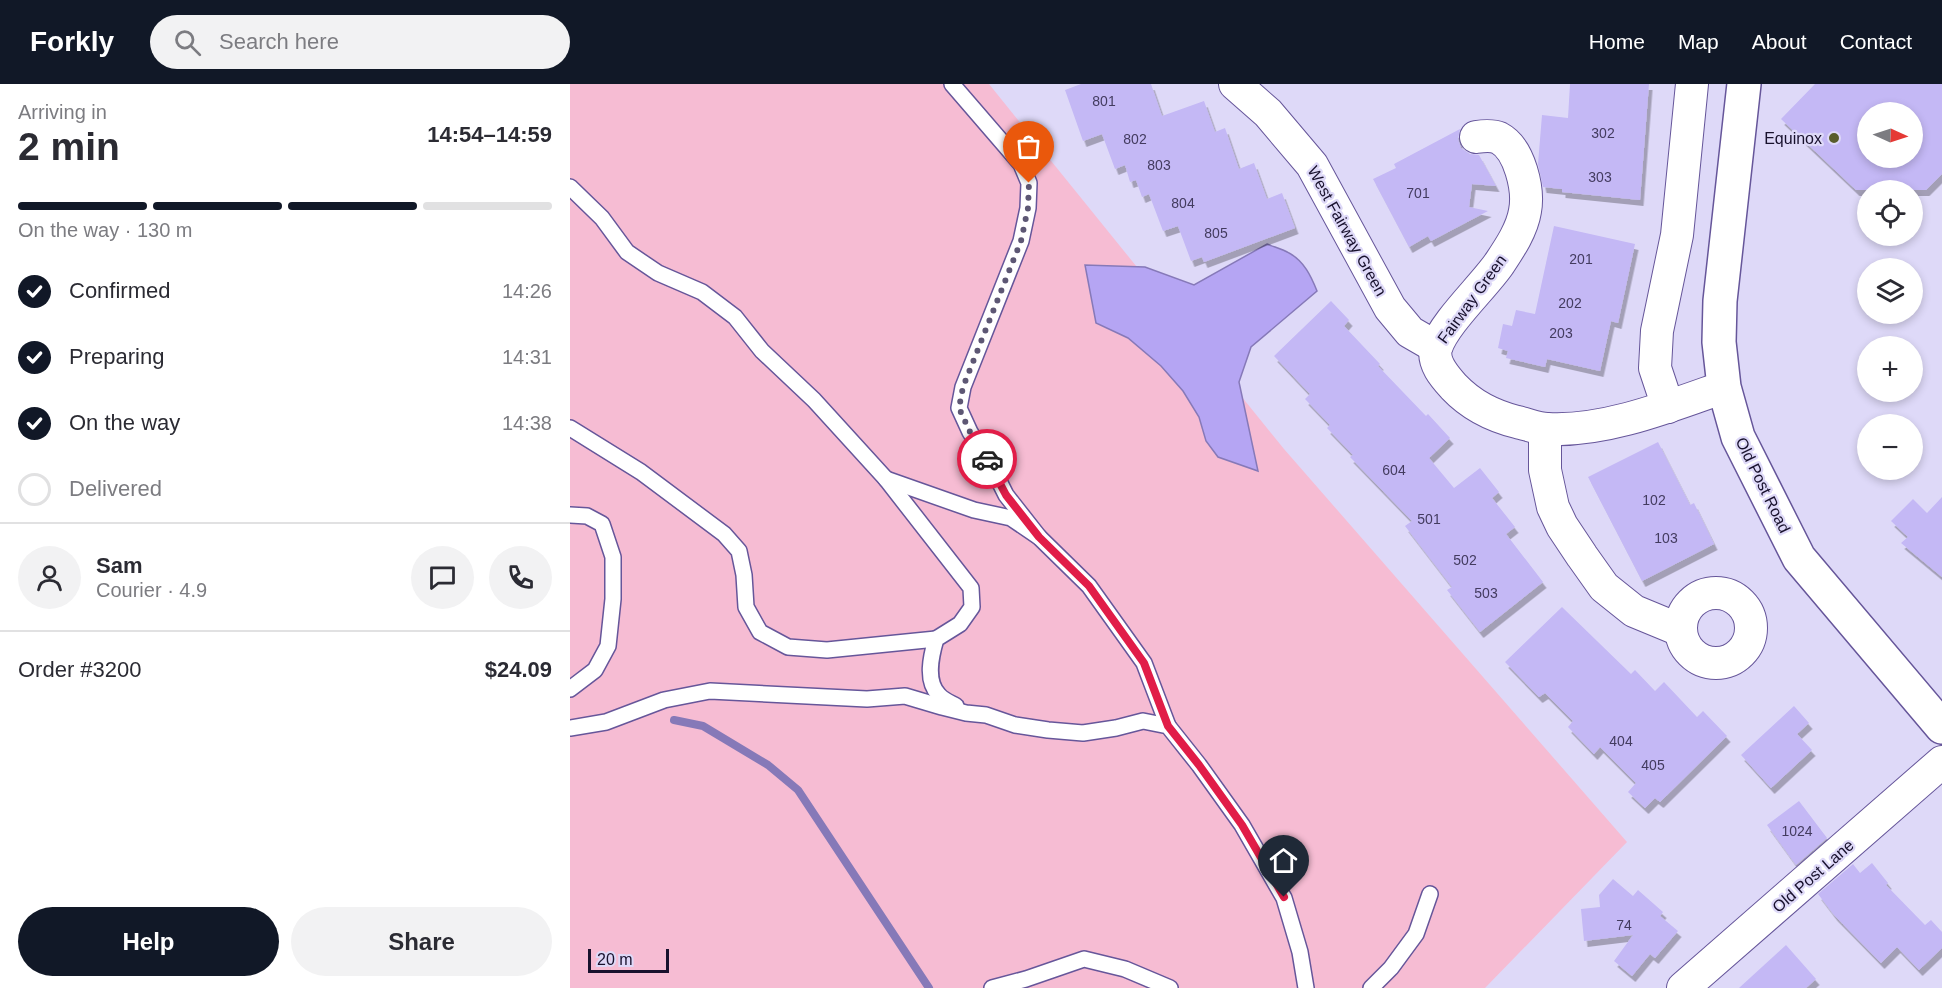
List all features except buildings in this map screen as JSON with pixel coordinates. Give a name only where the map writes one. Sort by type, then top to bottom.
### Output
[{"type":"street","name":"West Fairway Green","points":[[1235,84],[1268,113],[1312,165],[1390,308],[1410,332],[1436,347]]},
{"type":"street","points":[[1668,407],[1655,368],[1657,331],[1677,235],[1692,84]]},
{"type":"street","name":"Old Post Road","points":[[1744,84],[1720,301],[1719,342],[1724,387],[1738,437],[1799,558],[1942,727]]},
{"type":"street","name":"Fairway Green","points":[[1476,137],[1498,138],[1510,149],[1521,168],[1526,190],[1525,212],[1518,233],[1498,265],[1443,334],[1436,347],[1435,357],[1443,375],[1462,396],[1475,406],[1504,419],[1545,429],[1581,428],[1668,407],[1724,387]]},
{"type":"street","points":[[1545,429],[1545,470],[1553,507],[1577,549],[1604,587],[1634,611],[1680,630]]},
{"type":"street","name":"Old Post Lane","points":[[1683,988],[1942,762]]},
{"type":"lane","points":[[952,84],[1021,164],[1029,183],[1028,208],[1021,241],[963,387],[959,408],[1006,495],[1039,537],[1089,586],[1144,663],[1168,726],[1242,825],[1284,897],[1300,952],[1306,988]]},
{"type":"lane","points":[[570,188],[602,218],[627,252],[658,273],[702,292],[735,317],[762,351],[813,400],[885,479],[971,588],[972,608],[960,624],[936,639],[827,650],[788,647],[760,632],[746,607],[744,575],[739,551],[724,534],[641,472],[570,428]]},
{"type":"lane","points":[[885,479],[974,510],[1011,518],[1039,537]]},
{"type":"lane","points":[[570,515],[587,516],[602,524],[613,557],[608,646],[595,670],[570,689]]},
{"type":"lane","points":[[936,639],[930,660],[934,686],[938,695],[966,713]]},
{"type":"lane","points":[[571,729],[606,722],[664,700],[710,691],[867,699],[905,696],[1016,724],[1083,733],[1143,721],[1168,726]]},
{"type":"lane","points":[[1371,988],[1391,968],[1416,934],[1430,894]]},
{"type":"lane","points":[[992,988],[1084,959],[1125,969],[1170,988]]},
{"type":"shaded area","points":[[570,84],[989,84],[1284,449],[1627,842],[1485,988],[570,988]]},
{"type":"shaded area","points":[[1267,244],[1299,260],[1317,291],[1251,347],[1239,382],[1258,471],[1218,457],[1206,441],[1199,417],[1183,391],[1161,366],[1128,338],[1096,323],[1085,265],[1145,267],[1194,285]]},
{"type":"waterway","points":[[674,720],[703,726],[768,765],[798,790],[929,988]]},
{"type":"way so far","points":[[987,459],[970,432],[959,408],[963,387],[1021,241],[1028,208],[1029,183]]},
{"type":"place","name":"Equinox","points":[[1834,138]]},
{"type":"route","points":[[987,459],[1006,495],[1039,537],[1089,586],[1144,663],[1168,726],[1242,825],[1284,897]]}]
